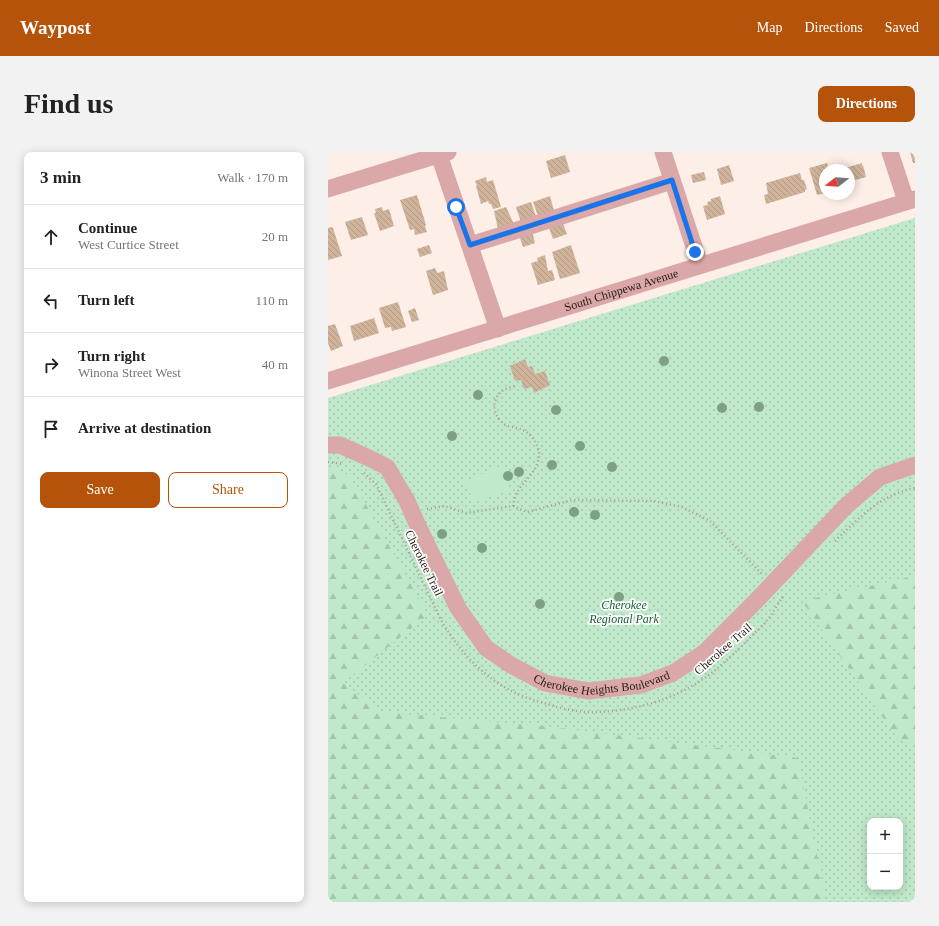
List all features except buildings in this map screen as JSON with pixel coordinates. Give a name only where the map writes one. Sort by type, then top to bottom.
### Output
[{"type":"street","points":[[663,152],[700,265]]},
{"type":"street","points":[[890,152],[910,200]]},
{"type":"street","points":[[328,189],[442,153],[470,245],[498,329]]},
{"type":"street","points":[[470,245],[672,180]]},
{"type":"street","name":"South Chippewa Avenue","points":[[328,381],[910,200]]},
{"type":"street","name":"Cherokee Heights Boulevard","points":[[328,445],[340,445],[387,467],[408,501],[418,526],[458,608],[486,648],[511,665],[545,683],[588,691],[641,685],[673,673],[705,652],[755,602],[846,506],[880,477],[915,465]]},
{"type":"path","points":[[513,506],[515,495],[535,469],[539,455],[536,443],[531,436],[522,429],[503,424],[496,415],[494,405],[497,396],[503,390],[515,386]]},
{"type":"path","points":[[328,462],[348,465]]},
{"type":"path","name":"Cherokee Trail","points":[[361,471],[376,484],[442,622],[454,641],[475,665],[510,690],[560,708],[584,712],[608,712],[640,706],[683,692],[701,681],[725,662],[760,629],[788,590]]},
{"type":"path","points":[[835,541],[874,505],[897,493],[915,488]]},
{"type":"path","points":[[424,510],[444,506],[466,513],[513,506],[527,512],[572,500],[654,501],[682,507],[710,522],[763,575]]},
{"type":"green space","name":"Cherokee Regional Park","points":[[915,218],[915,902],[328,902],[328,398]]},
{"type":"green space","points":[[328,466],[350,476],[428,615],[343,683],[382,712],[552,727],[798,758],[826,902],[328,902]]},
{"type":"green space","points":[[501,466],[510,489],[474,503],[465,481]]},
{"type":"green space","points":[[915,576],[915,746],[898,739],[802,601]]},
{"type":"route","points":[[456,207],[470,245],[672,180],[695,252]]}]
